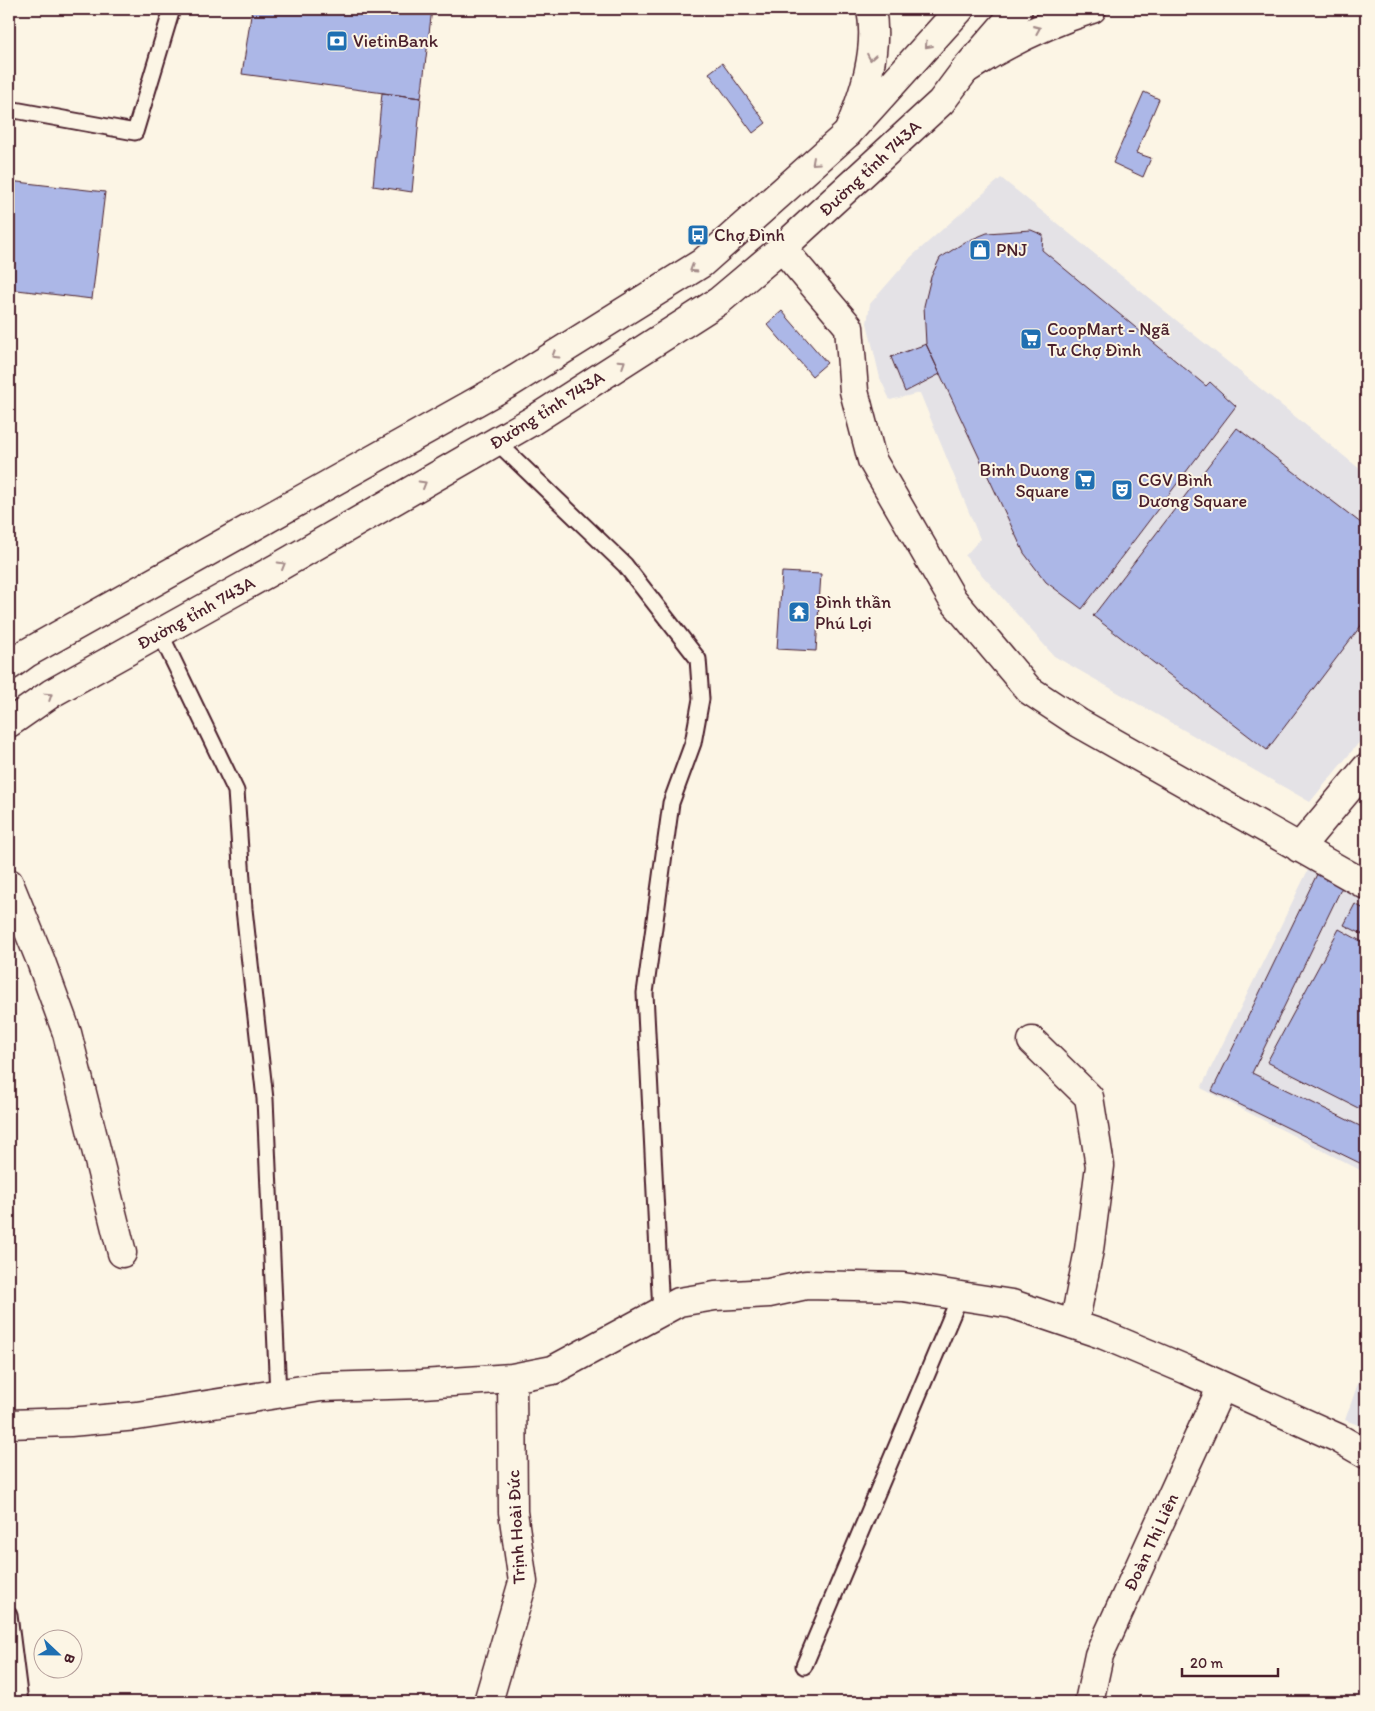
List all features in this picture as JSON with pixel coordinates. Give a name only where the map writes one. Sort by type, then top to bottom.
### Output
[{"type":"main road","points":[[848,133],[867,79],[873,48],[874,20],[872,9]]},
{"type":"main road","points":[[9,666],[36,649],[508,384],[702,263],[848,133],[960,9]]},
{"type":"main road","name":"Đường tỉnh 743A","points":[[9,723],[52,693],[497,442],[719,301],[782,248],[941,102],[965,70],[1018,9]]},
{"type":"main road","points":[[965,70],[995,50],[1028,33],[1092,9]]},
{"type":"main road","points":[[782,248],[849,327],[854,391],[872,460],[953,600],[1029,690],[1079,723],[1366,885]]},
{"type":"main road","points":[[508,384],[532,421]]},
{"type":"main road","points":[[1299,848],[1366,768]]},
{"type":"main road","points":[[9,883],[40,959],[67,1033],[122,1253]]},
{"type":"main road","points":[[1032,1041],[1089,1097],[1100,1166],[1089,1250],[1074,1325]]},
{"type":"main road","points":[[9,1424],[70,1422],[137,1416],[321,1387],[422,1384],[512,1378],[553,1370],[679,1302],[715,1296],[769,1293],[806,1285],[902,1287],[1012,1304],[1074,1325],[1222,1386],[1338,1438],[1366,1454]]},
{"type":"main road","name":"Trịnh Hoài Đức","points":[[488,1702],[523,1582],[513,1512],[512,1378]]},
{"type":"main road","name":"Đoàn Thị Liên","points":[[1089,1702],[1099,1655],[1222,1386]]},
{"type":"lane","points":[[9,109],[136,132],[172,9]]},
{"type":"lane","points":[[497,442],[625,565],[698,660],[701,699],[693,743],[671,803],[645,993],[661,1312]]},
{"type":"lane","points":[[160,633],[236,791],[244,909],[265,1099],[278,1395]]},
{"type":"lane","points":[[804,1666],[960,1296]]},
{"type":"lane","points":[[9,1615],[20,1702]]},
{"type":"shaded area","points":[[1001,178],[1366,474],[1366,734],[1310,802],[1054,656],[965,556],[980,539],[920,393],[890,400],[880,378],[867,323],[870,304],[911,257]]},
{"type":"shaded area","points":[[1310,866],[1366,895],[1366,1173],[1201,1088]]},
{"type":"shaded area","points":[[1366,1361],[1366,1428],[1345,1420]]},
{"type":"building","name":"VietinBank","points":[[252,9],[432,9],[421,98],[242,74]]},
{"type":"building","points":[[722,63],[766,123],[753,133],[709,73]]},
{"type":"building","points":[[1144,92],[1159,99],[1136,153],[1151,158],[1143,177],[1113,163]]},
{"type":"building","points":[[382,93],[421,98],[412,192],[373,186]]},
{"type":"building","points":[[9,181],[105,192],[92,299],[9,289]]},
{"type":"building","name":"Binh Duong Square","points":[[1031,230],[1043,235],[1042,250],[1206,386],[1210,382],[1236,406],[1082,609],[1046,582],[1024,553],[926,344],[924,306],[931,277],[940,258],[965,242],[987,233]]},
{"type":"building","points":[[782,311],[827,363],[812,376],[767,324]]},
{"type":"building","points":[[926,344],[940,374],[905,392],[891,357]]},
{"type":"building","points":[[1237,428],[1366,527],[1366,619],[1267,750],[1093,616]]},
{"type":"building","name":"Đình thần Phú Lợi","points":[[782,572],[821,574],[816,651],[777,649]]},
{"type":"building","points":[[1319,870],[1344,883],[1252,1073],[1366,1129],[1366,1166],[1212,1091]]},
{"type":"building","points":[[1355,904],[1366,910],[1366,936],[1344,925]]},
{"type":"building","points":[[1339,929],[1366,944],[1366,1112],[1267,1062]]},
{"type":"place","name":"VietinBank","points":[[337,41]]},
{"type":"place","name":"Chợ Đình","points":[[698,235]]},
{"type":"place","name":"PNJ","points":[[980,250]]},
{"type":"place","name":"CoopMart - Ngã Tư Chợ Đình","points":[[1031,339]]},
{"type":"place","name":"Binh Duong Square","points":[[1085,480]]},
{"type":"place","name":"CGV Bình Dương Square","points":[[1122,490]]},
{"type":"place","name":"Đình thần Phú Lợi","points":[[799,612]]}]
